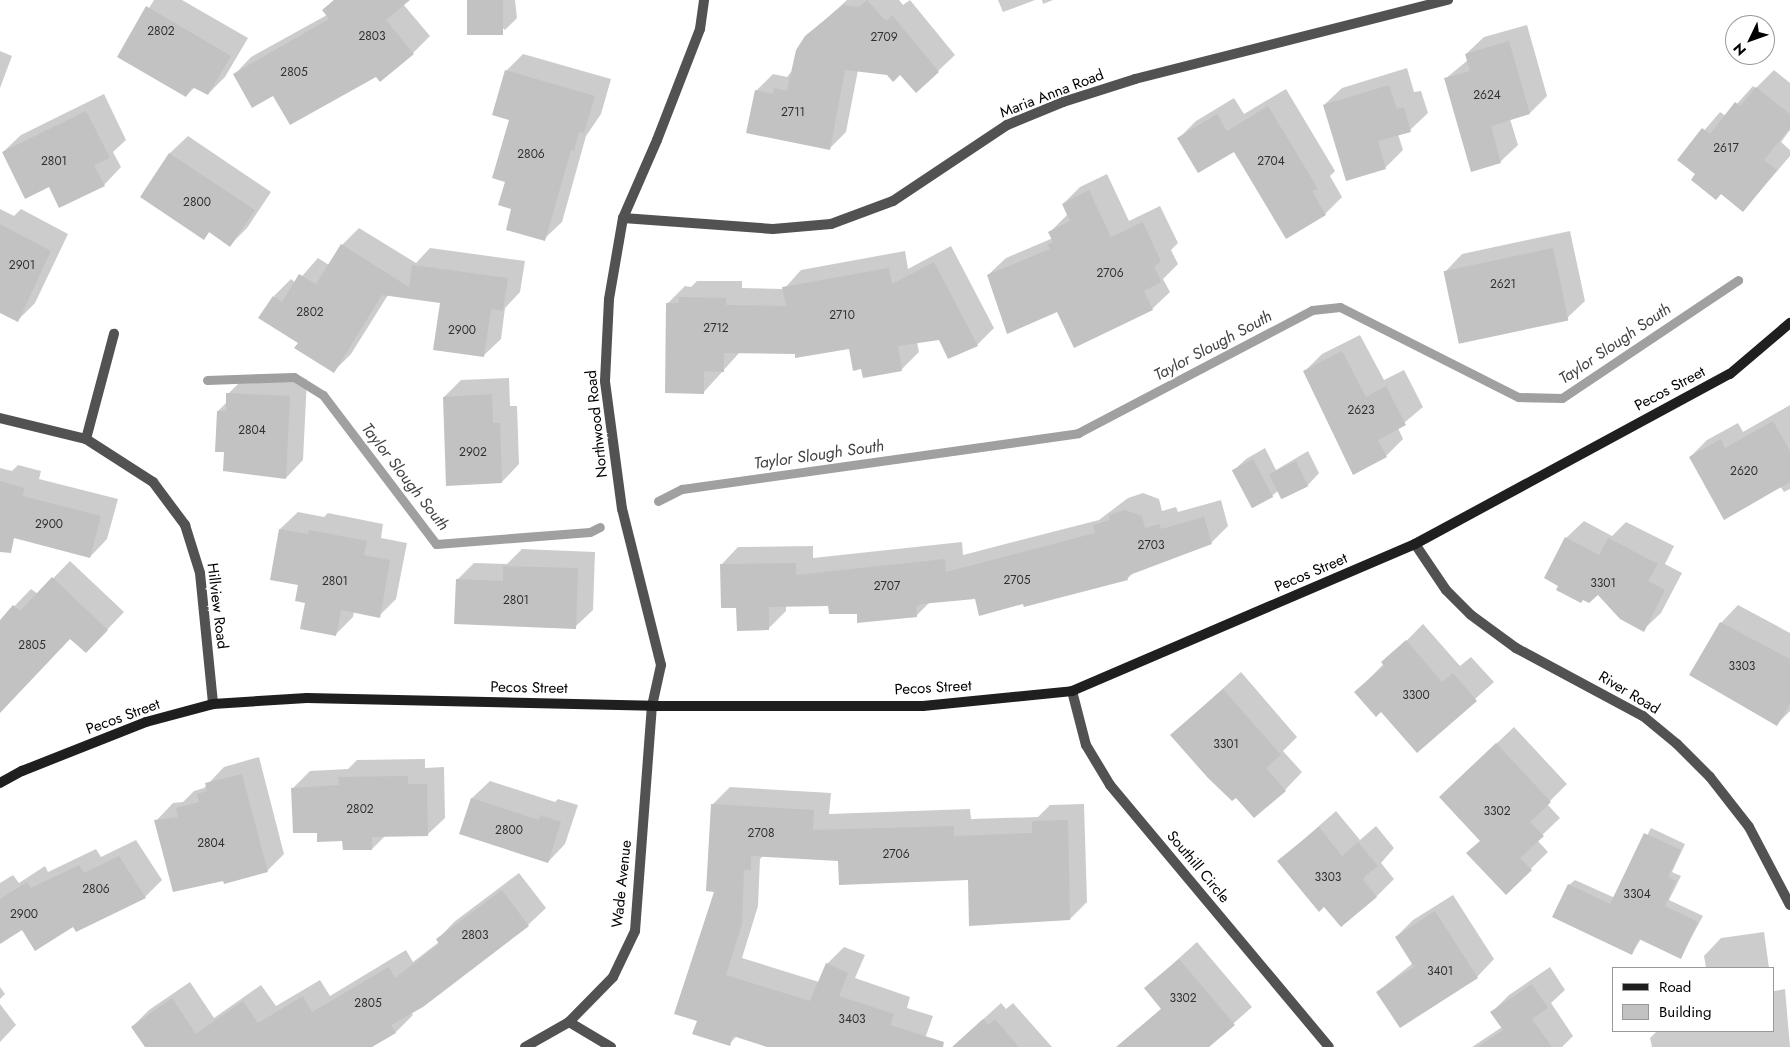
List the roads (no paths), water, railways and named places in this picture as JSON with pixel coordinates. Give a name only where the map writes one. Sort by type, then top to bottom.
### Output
[{"type":"street","name":"Northwood Road","points":[[652,706],[661,665],[622,509],[605,381],[608,298],[623,218],[657,140],[700,29],[704,0]]},
{"type":"street","name":"Maria Anna Road","points":[[623,218],[773,228],[831,224],[893,201],[1007,125],[1063,102],[1135,79],[1448,0]]},
{"type":"street","name":"Pecos Street","points":[[0,783],[22,771],[146,722],[213,704],[307,698],[652,706],[923,706],[1072,691],[1415,544],[1730,374],[1790,323]]},
{"type":"street","points":[[86,439],[114,334]]},
{"type":"street","name":"Hillview Road","points":[[0,418],[86,439],[153,482],[184,525],[200,574],[213,704]]},
{"type":"street","name":"River Road","points":[[1415,544],[1446,590],[1479,620],[1516,648],[1643,716],[1677,744],[1710,777],[1749,827],[1790,905]]},
{"type":"street","name":"Southill Circle","points":[[1072,691],[1086,745],[1110,786],[1329,1047]]},
{"type":"street","name":"Wade Avenue","points":[[525,1047],[569,1022],[613,978],[634,931],[652,706]]},
{"type":"street","points":[[569,1022],[611,1047]]},
{"type":"waterway","name":"Taylor Slough South","points":[[658,501],[682,489],[1078,433],[1312,310],[1340,307],[1518,397],[1562,398],[1738,280]]},
{"type":"waterway","name":"Taylor Slough South","points":[[207,380],[294,377],[323,395],[436,544],[590,532],[600,527]]}]
